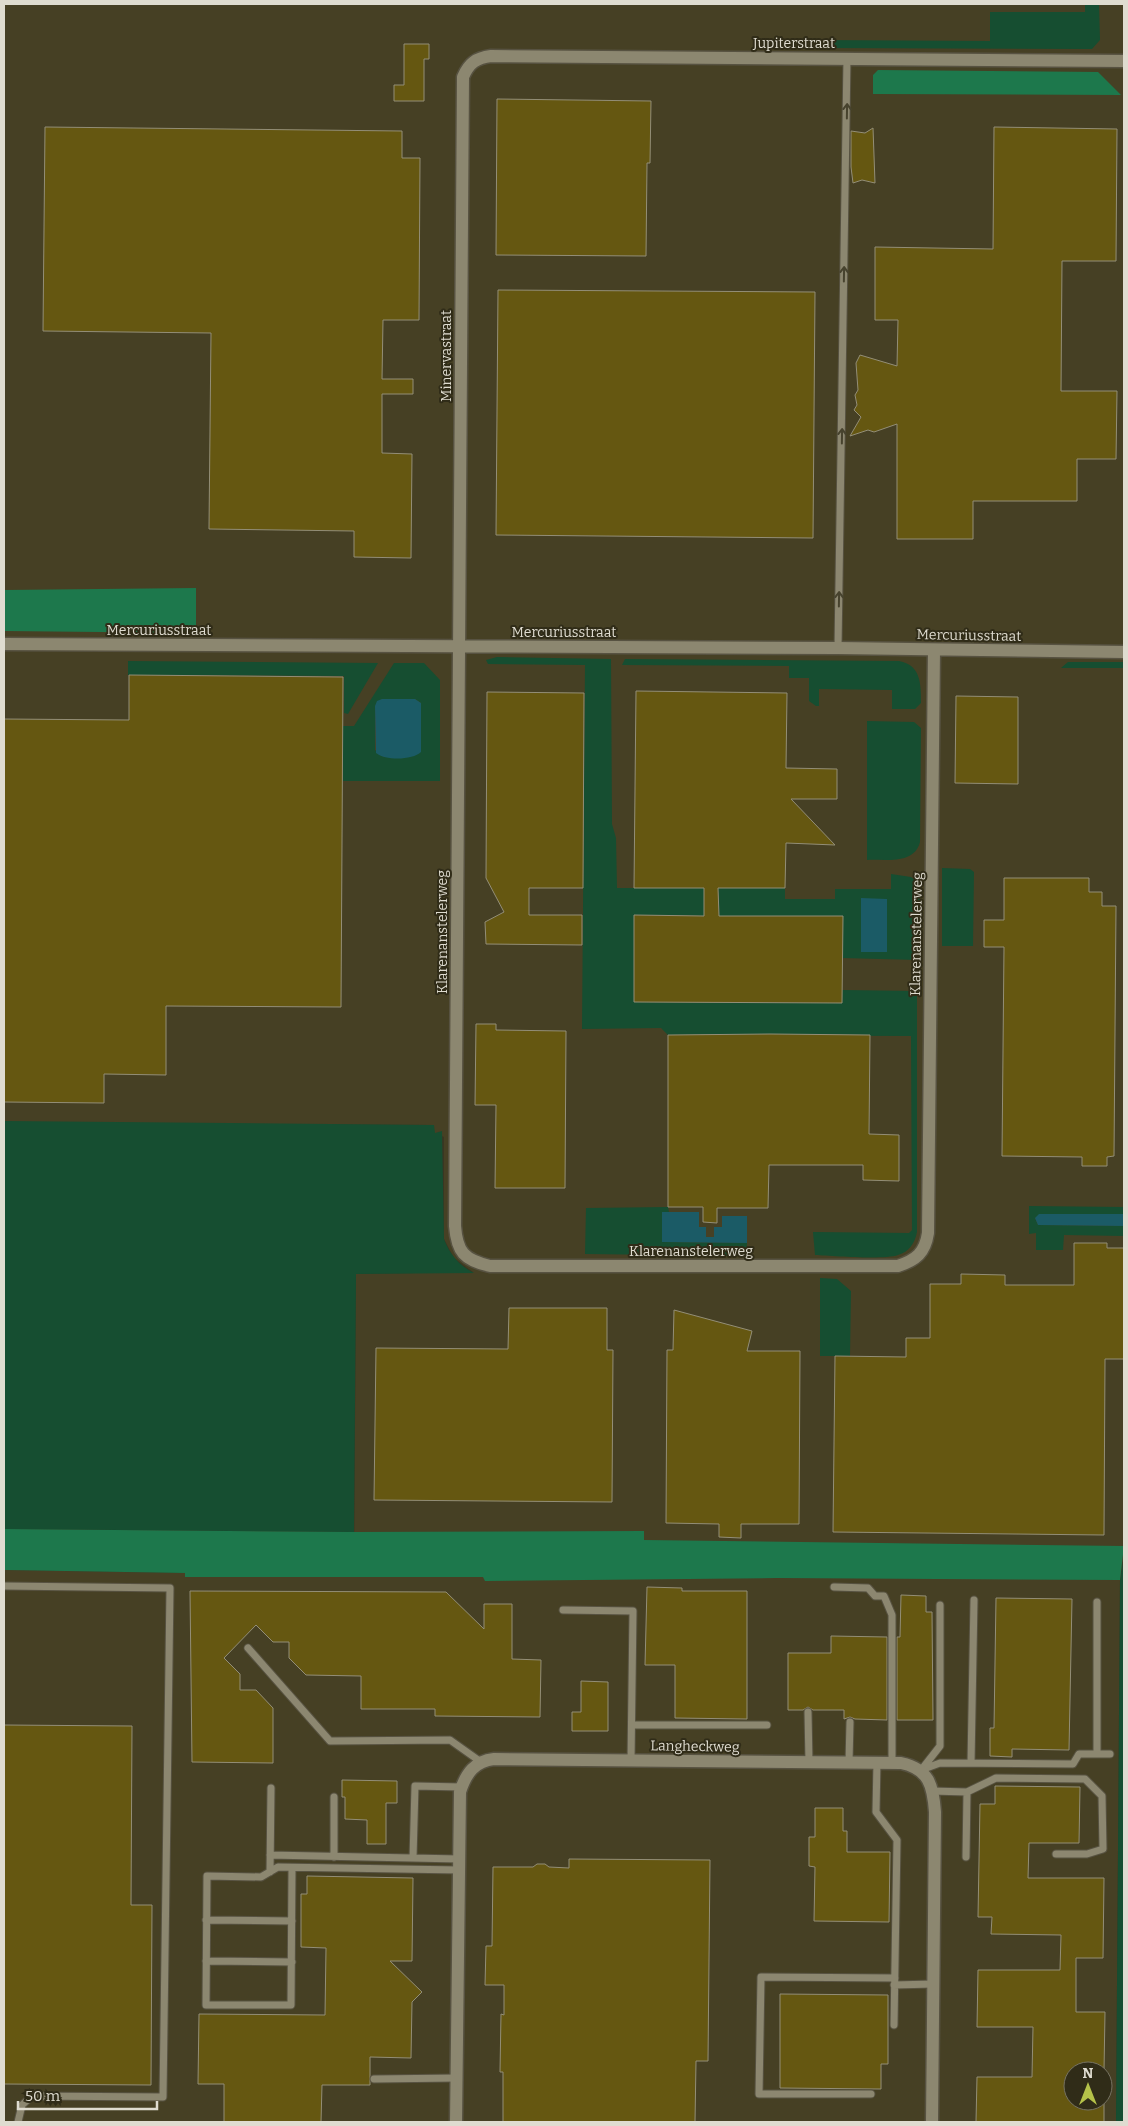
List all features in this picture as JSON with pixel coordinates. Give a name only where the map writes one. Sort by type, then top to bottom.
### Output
[{"type":"street","name":"Jupiterstraat","points":[[467,67],[477,58],[491,56],[1124,61]]},
{"type":"street","name":"Minervastraat","points":[[459,647],[463,77],[467,67]]},
{"type":"street","name":"Mercuriusstraat","points":[[4,644],[838,648],[1124,652]]},
{"type":"street","name":"Klarenanstelerweg","points":[[459,647],[455,1226],[459,1248],[466,1257],[474,1262],[490,1266],[898,1266],[913,1261],[922,1254],[928,1233],[934,650]]},
{"type":"street","name":"Langheckweg","points":[[481,1762],[494,1759],[877,1762],[914,1766],[921,1770]]},
{"type":"street","points":[[456,2122],[461,1787],[464,1778],[481,1762]]},
{"type":"street","points":[[921,1770],[930,1783],[935,1812],[932,2122]]},
{"type":"lane","points":[[838,648],[847,58]]},
{"type":"lane","points":[[4,1586],[170,1588],[163,2097],[32,2096],[22,2105],[18,2122]]},
{"type":"lane","points":[[834,1587],[868,1588],[875,1596],[884,1596],[892,1615],[892,1763]]},
{"type":"lane","points":[[971,1763],[974,1600]]},
{"type":"lane","points":[[1097,1754],[1098,1602]]},
{"type":"lane","points":[[921,1770],[940,1746],[940,1605]]},
{"type":"lane","points":[[562,1610],[633,1611],[631,1760]]},
{"type":"lane","points":[[248,1648],[330,1741],[450,1740],[481,1762]]},
{"type":"lane","points":[[808,1712],[809,1762]]},
{"type":"lane","points":[[849,1762],[850,1722]]},
{"type":"lane","points":[[632,1725],[767,1725]]},
{"type":"lane","points":[[921,1770],[940,1763],[1073,1764],[1079,1754],[1110,1754]]},
{"type":"lane","points":[[877,1762],[876,1812],[897,1840],[894,2025]]},
{"type":"lane","points":[[932,1791],[967,1792],[996,1778],[1085,1779],[1102,1796],[1103,1849],[1087,1854],[1056,1854]]},
{"type":"lane","points":[[413,1858],[415,1786],[461,1787]]},
{"type":"lane","points":[[270,1872],[271,1788]]},
{"type":"lane","points":[[966,1857],[967,1792]]},
{"type":"lane","points":[[334,1798],[334,1857]]},
{"type":"lane","points":[[270,1856],[413,1858],[459,1864]]},
{"type":"lane","points":[[292,1868],[291,2005],[206,2005],[207,1876],[260,1877],[278,1868],[459,1864]]},
{"type":"lane","points":[[206,1920],[292,1922]]},
{"type":"lane","points":[[206,1961],[292,1962]]},
{"type":"lane","points":[[871,2094],[759,2094],[761,1977],[933,1984]]},
{"type":"lane","points":[[374,2079],[457,2078]]},
{"type":"shaded area","points":[[4,4],[1124,4],[1124,1555],[1120,1580],[1116,2122],[4,2122],[4,1570],[185,1573],[186,1577],[354,1577],[356,1274],[473,1272],[454,1258],[444,1239],[444,1137],[434,1133],[434,1125],[4,1123]]},
{"type":"green space","points":[[1085,4],[1099,4],[1100,40],[1092,49],[818,48],[813,42],[813,40],[990,41],[990,12],[1085,12]]},
{"type":"green space","points":[[878,70],[1098,72],[1121,95],[873,94],[873,75]]},
{"type":"green space","points":[[196,588],[196,633],[4,631],[4,590]]},
{"type":"green space","points":[[497,657],[611,659],[612,824],[616,838],[617,888],[704,888],[704,916],[634,915],[634,1002],[842,1003],[842,990],[917,991],[917,1232],[915,1240],[905,1252],[882,1257],[815,1255],[813,1232],[909,1233],[912,1230],[911,1036],[668,1035],[661,1028],[582,1029],[585,665],[488,664],[486,660]]},
{"type":"green space","points":[[625,659],[899,661],[906,663],[916,671],[920,682],[921,703],[915,709],[892,709],[892,690],[819,689],[819,706],[816,706],[809,701],[809,678],[789,678],[789,666],[622,665]]},
{"type":"green space","points":[[128,661],[378,663],[348,714],[344,713],[344,676],[128,675]]},
{"type":"green space","points":[[1068,662],[1124,662],[1124,668],[1061,668]]},
{"type":"green space","points":[[394,663],[424,663],[440,680],[440,781],[343,781],[343,726],[354,726]],"holes":[[[382,699],[415,699],[421,703],[421,748],[384,757],[375,750],[375,706]]]},
{"type":"green space","points":[[867,721],[914,722],[921,728],[920,842],[917,849],[906,858],[867,860]]},
{"type":"green space","points":[[942,868],[970,869],[974,872],[973,946],[942,946]]},
{"type":"green space","points":[[891,874],[911,877],[915,880],[920,893],[918,960],[842,958],[842,916],[719,916],[718,888],[785,888],[785,899],[835,899],[835,889],[891,889]]},
{"type":"green space","points":[[4,1121],[434,1125],[435,1133],[442,1131],[444,1239],[456,1259],[474,1273],[356,1274],[354,1532],[4,1529]]},
{"type":"green space","points":[[1029,1206],[1124,1207],[1124,1214],[1043,1214],[1035,1218],[1038,1225],[1124,1226],[1124,1236],[1064,1235],[1063,1250],[1036,1250],[1036,1233],[1029,1234]]},
{"type":"green space","points":[[668,1207],[669,1212],[663,1212],[662,1242],[747,1243],[746,1256],[585,1254],[586,1208]]},
{"type":"green space","points":[[820,1278],[837,1279],[851,1291],[850,1356],[820,1356]]},
{"type":"green space","points":[[4,1529],[354,1532],[644,1531],[644,1540],[1124,1546],[1120,1580],[777,1578],[485,1581],[483,1577],[185,1577],[185,1573],[4,1570]]},
{"type":"green space","points":[[1124,1555],[1124,2122],[1116,2122],[1120,1580]]},
{"type":"water","points":[[382,699],[415,699],[421,703],[421,752],[417,755],[406,758],[393,758],[380,756],[376,753],[375,706],[377,701]]},
{"type":"water","points":[[861,898],[887,899],[887,952],[861,952]]},
{"type":"water","points":[[662,1212],[699,1212],[699,1227],[706,1227],[706,1237],[714,1237],[714,1227],[722,1227],[722,1216],[747,1216],[747,1243],[662,1242]]},
{"type":"water","points":[[1039,1214],[1124,1214],[1124,1226],[1038,1225],[1035,1218]]},
{"type":"building","points":[[404,44],[429,44],[429,59],[424,59],[424,101],[394,101],[394,85],[404,85]]},
{"type":"building","points":[[497,99],[651,101],[650,163],[647,163],[646,256],[496,255]]},
{"type":"building","points":[[45,127],[402,131],[402,158],[420,158],[419,320],[383,320],[382,379],[413,379],[413,394],[382,394],[382,453],[412,454],[411,558],[354,557],[354,531],[209,529],[211,333],[43,331]]},
{"type":"building","points":[[994,127],[1117,129],[1116,261],[1062,261],[1061,391],[1117,391],[1116,459],[1077,459],[1077,501],[973,501],[973,539],[897,539],[897,424],[874,432],[868,430],[850,436],[861,417],[854,410],[857,405],[855,395],[858,390],[856,363],[860,355],[897,366],[898,320],[875,320],[875,247],[993,249]]},
{"type":"building","points":[[873,128],[875,183],[862,180],[853,183],[851,131],[865,133]]},
{"type":"building","points":[[498,290],[815,292],[813,538],[496,535]]},
{"type":"building","points":[[129,675],[343,677],[341,1007],[166,1006],[166,1075],[104,1074],[104,1103],[4,1102],[4,719],[129,720]]},
{"type":"building","points":[[636,691],[787,693],[786,768],[837,769],[837,799],[791,799],[835,845],[786,843],[785,888],[718,888],[719,916],[843,916],[842,1003],[634,1002],[634,915],[704,916],[704,888],[634,888]]},
{"type":"building","points":[[487,692],[584,693],[583,888],[529,888],[529,915],[582,915],[582,945],[486,944],[485,922],[504,912],[486,878]]},
{"type":"building","points":[[956,696],[1018,697],[1018,784],[955,783]]},
{"type":"building","points":[[1004,878],[1089,878],[1089,892],[1102,892],[1102,906],[1116,906],[1114,1156],[1107,1157],[1107,1166],[1082,1166],[1082,1157],[1002,1156],[1004,947],[984,947],[984,920],[1004,920]]},
{"type":"building","points":[[476,1024],[496,1024],[496,1030],[566,1031],[565,1188],[495,1188],[496,1105],[475,1105]]},
{"type":"building","points":[[668,1035],[870,1035],[869,1134],[899,1135],[899,1181],[863,1180],[863,1165],[769,1165],[768,1208],[717,1208],[717,1223],[703,1222],[703,1207],[668,1207]]},
{"type":"building","points":[[1074,1243],[1107,1243],[1107,1248],[1124,1248],[1124,1359],[1105,1359],[1104,1535],[833,1532],[835,1356],[906,1357],[906,1338],[930,1338],[930,1284],[961,1284],[961,1274],[1005,1275],[1005,1285],[1074,1285]]},
{"type":"building","points":[[509,1308],[607,1308],[607,1350],[613,1350],[612,1502],[374,1500],[376,1348],[508,1349]]},
{"type":"building","points":[[674,1310],[752,1331],[747,1351],[800,1351],[799,1524],[741,1524],[741,1538],[719,1537],[719,1524],[666,1523],[667,1350],[673,1350]]},
{"type":"building","points":[[647,1587],[682,1588],[682,1591],[747,1591],[747,1719],[675,1718],[675,1665],[645,1665]]},
{"type":"building","points":[[190,1591],[446,1592],[484,1629],[484,1604],[512,1604],[512,1659],[541,1660],[540,1717],[435,1716],[435,1709],[361,1709],[361,1676],[306,1675],[289,1658],[289,1642],[273,1642],[256,1625],[224,1658],[240,1674],[240,1690],[256,1690],[273,1708],[273,1763],[192,1762]]},
{"type":"building","points":[[901,1595],[926,1596],[926,1612],[932,1612],[933,1720],[897,1720],[897,1637],[900,1637]]},
{"type":"building","points":[[996,1598],[1072,1599],[1069,1750],[1012,1749],[1012,1757],[990,1756],[990,1728],[994,1728]]},
{"type":"building","points":[[831,1636],[887,1637],[887,1720],[855,1719],[850,1717],[844,1719],[844,1710],[813,1710],[808,1707],[803,1710],[788,1710],[788,1653],[831,1653]]},
{"type":"building","points":[[581,1681],[608,1682],[608,1731],[572,1731],[572,1712],[581,1712]]},
{"type":"building","points":[[4,1725],[132,1726],[131,1905],[152,1905],[151,2085],[4,2084]]},
{"type":"building","points":[[342,1780],[397,1781],[397,1803],[386,1803],[386,1844],[367,1844],[367,1820],[345,1819],[345,1797],[342,1797]]},
{"type":"building","points":[[995,1786],[1080,1787],[1079,1843],[1029,1843],[1028,1878],[1104,1878],[1103,1958],[1076,1958],[1076,2012],[1105,2012],[1104,2061],[1063,2061],[1063,2111],[1104,2111],[1104,2122],[976,2122],[977,2077],[1032,2077],[1033,2027],[977,2027],[978,1970],[1060,1970],[1061,1935],[991,1934],[992,1917],[978,1917],[980,1804],[995,1804]]},
{"type":"building","points":[[815,1808],[843,1808],[843,1831],[847,1831],[847,1852],[890,1852],[889,1922],[814,1921],[815,1867],[809,1866],[809,1837],[815,1837]]},
{"type":"building","points":[[569,1859],[710,1860],[708,2061],[696,2061],[695,2122],[503,2122],[503,2072],[500,2072],[501,2014],[504,2015],[504,1985],[485,1985],[486,1946],[492,1946],[493,1867],[533,1867],[537,1864],[545,1864],[549,1867],[569,1868]]},
{"type":"building","points":[[307,1876],[413,1878],[412,1961],[390,1961],[422,1992],[412,2002],[411,2058],[370,2057],[370,2085],[322,2085],[321,2122],[224,2122],[224,2084],[198,2084],[199,2014],[325,2015],[326,1948],[301,1947],[301,1894],[307,1894]]},
{"type":"building","points":[[780,1994],[888,1995],[888,2064],[881,2064],[881,2089],[780,2088]]}]
